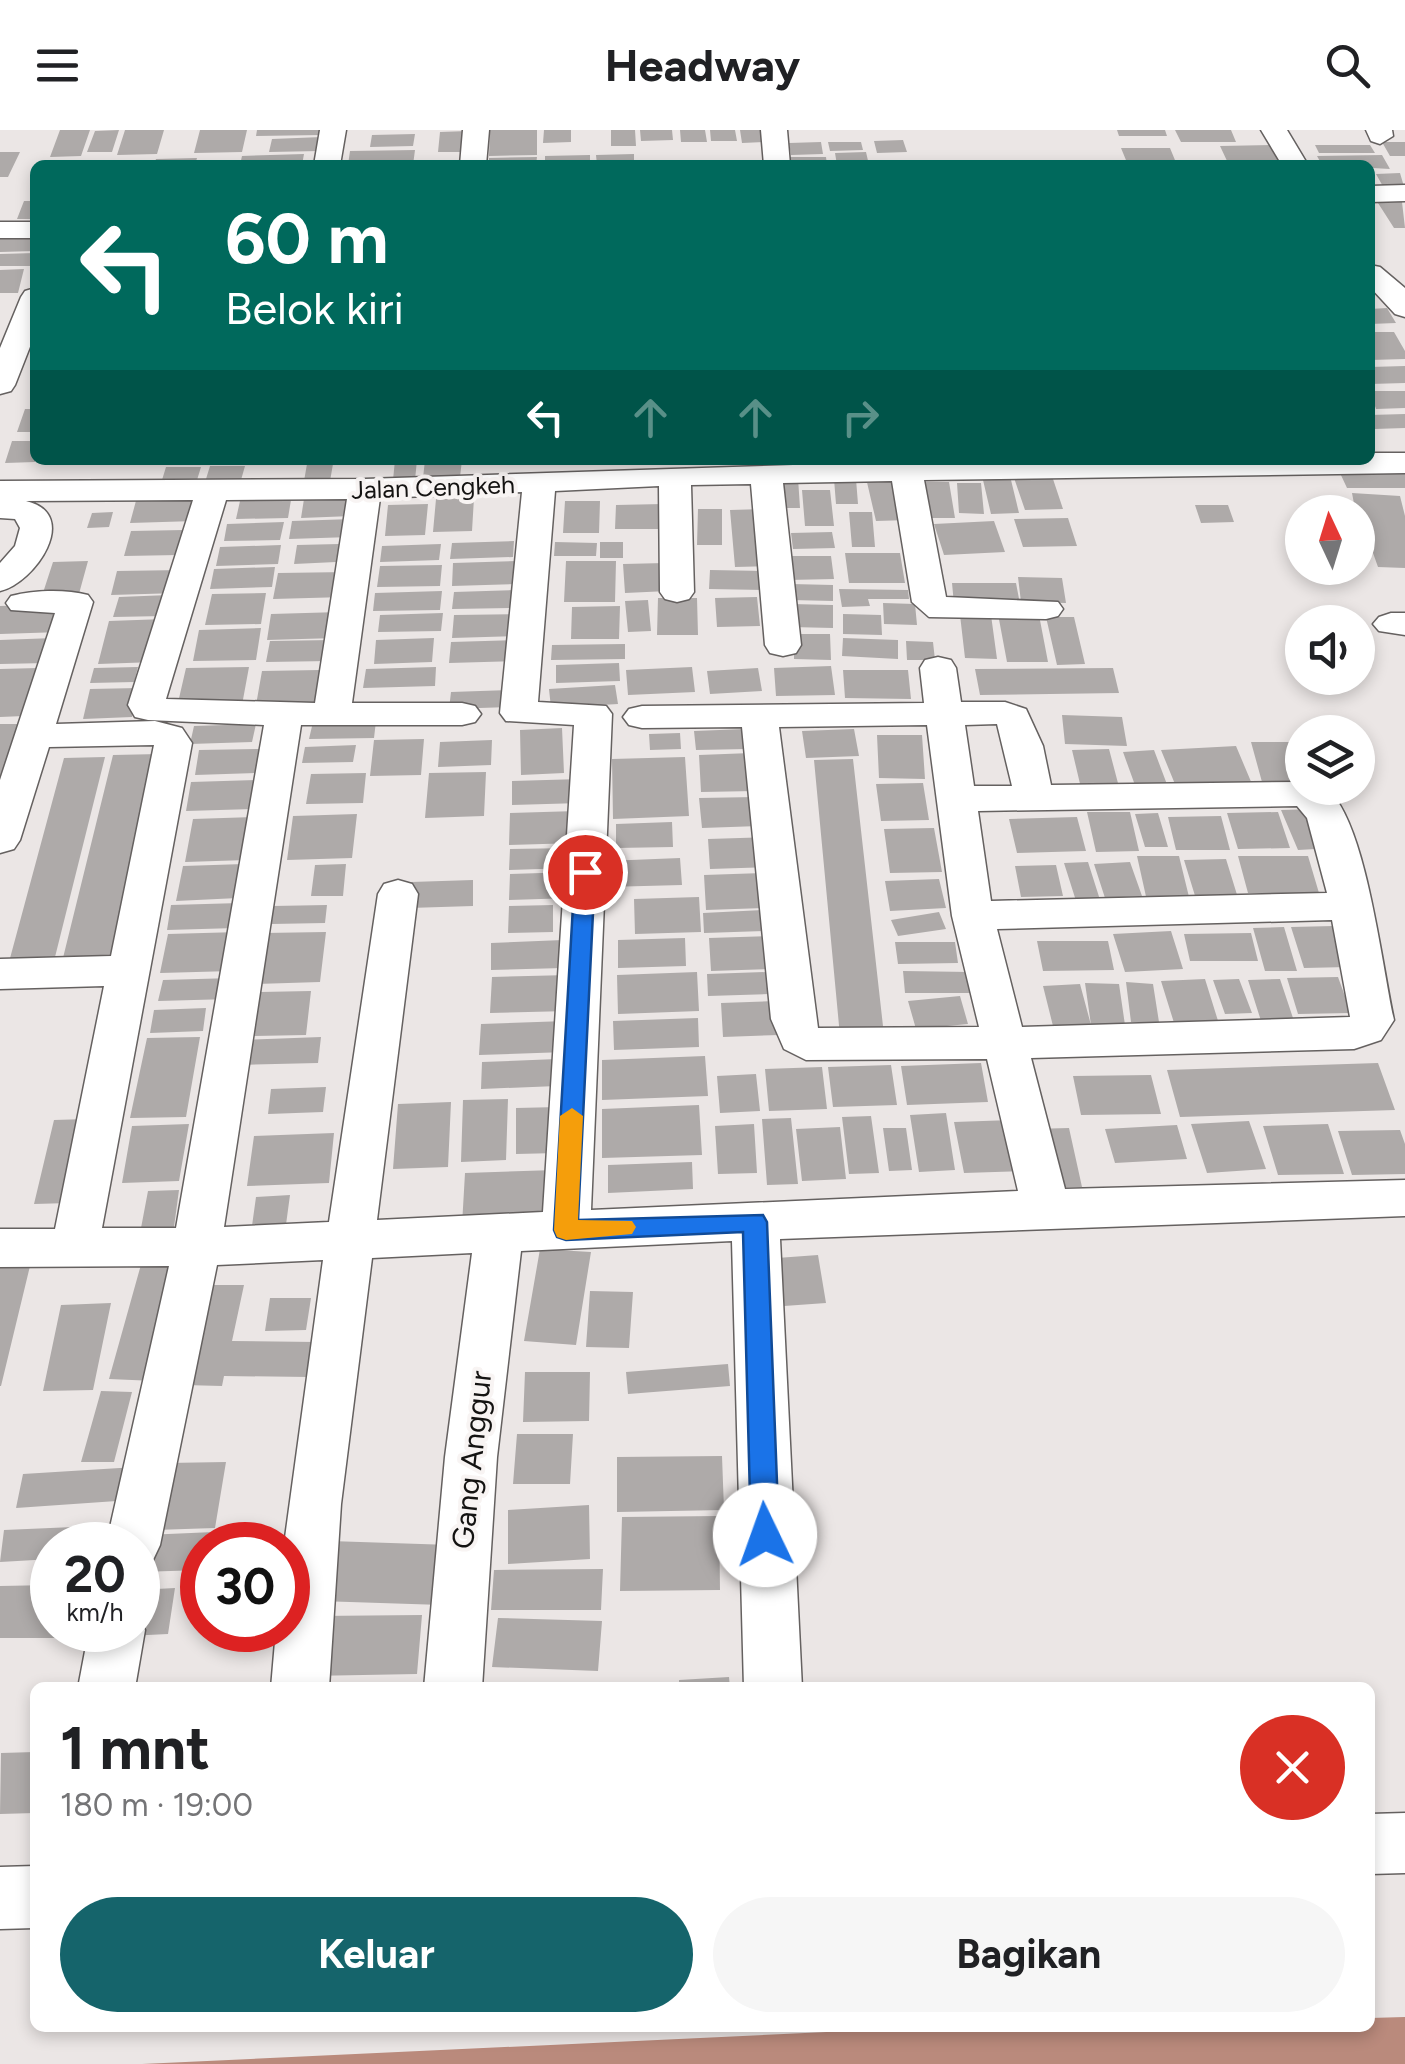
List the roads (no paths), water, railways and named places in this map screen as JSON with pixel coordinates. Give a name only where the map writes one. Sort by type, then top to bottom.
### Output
[{"type":"street","points":[[328,160],[333,130]]},
{"type":"street","points":[[473,160],[476,130]]},
{"type":"street","points":[[774,130],[777,160]]},
{"type":"street","points":[[1274,130],[1292,160]]},
{"type":"street","points":[[1375,194],[1405,194]]},
{"type":"street","points":[[0,230],[30,230]]},
{"type":"street","points":[[1375,277],[1392,290],[1405,308]]},
{"type":"street","points":[[0,385],[30,310]]},
{"type":"street","points":[[0,469],[111,465]]},
{"type":"street","name":"Jalan Cengkeh","points":[[0,492],[213,489],[255,475],[365,490],[468,473],[539,483],[906,471],[952,465]]},
{"type":"street","points":[[906,471],[927,596],[934,608],[1046,609]]},
{"type":"street","points":[[766,474],[783,645]]},
{"type":"street","points":[[675,476],[677,592]]},
{"type":"street","points":[[539,483],[519,713],[594,714],[566,1230]]},
{"type":"street","points":[[213,489],[146,707],[163,712],[284,715],[462,714]]},
{"type":"street","points":[[332,715],[365,490]]},
{"type":"street","points":[[0,508],[31,514],[38,527],[12,592],[76,602],[0,840]]},
{"type":"street","points":[[938,668],[972,916],[1046,1208]]},
{"type":"street","points":[[642,717],[998,712],[1013,717],[1024,746],[1034,798]]},
{"type":"street","points":[[137,1522],[196,1247],[284,715]]},
{"type":"street","points":[[759,715],[793,1019],[799,1038],[806,1044],[1354,1033],[1366,1029],[1372,1020],[1337,853],[1320,806],[1310,797],[1297,794],[957,799]]},
{"type":"street","points":[[33,736],[155,733],[172,739],[75,1247]]},
{"type":"street","points":[[300,1682],[314,1504],[398,894]]},
{"type":"street","points":[[972,916],[1347,906]]},
{"type":"street","points":[[0,974],[127,970]]},
{"type":"street","points":[[0,1248],[196,1247],[1046,1208],[1405,1198]]},
{"type":"street","points":[[754,1222],[773,1682]]},
{"type":"street","name":"Gang Anggur","points":[[453,1682],[471,1457],[499,1234]]},
{"type":"street","points":[[107,1682],[113,1652]]},
{"type":"street","points":[[1375,1844],[1405,1843]]},
{"type":"street","points":[[0,1898],[30,1897]]}]
